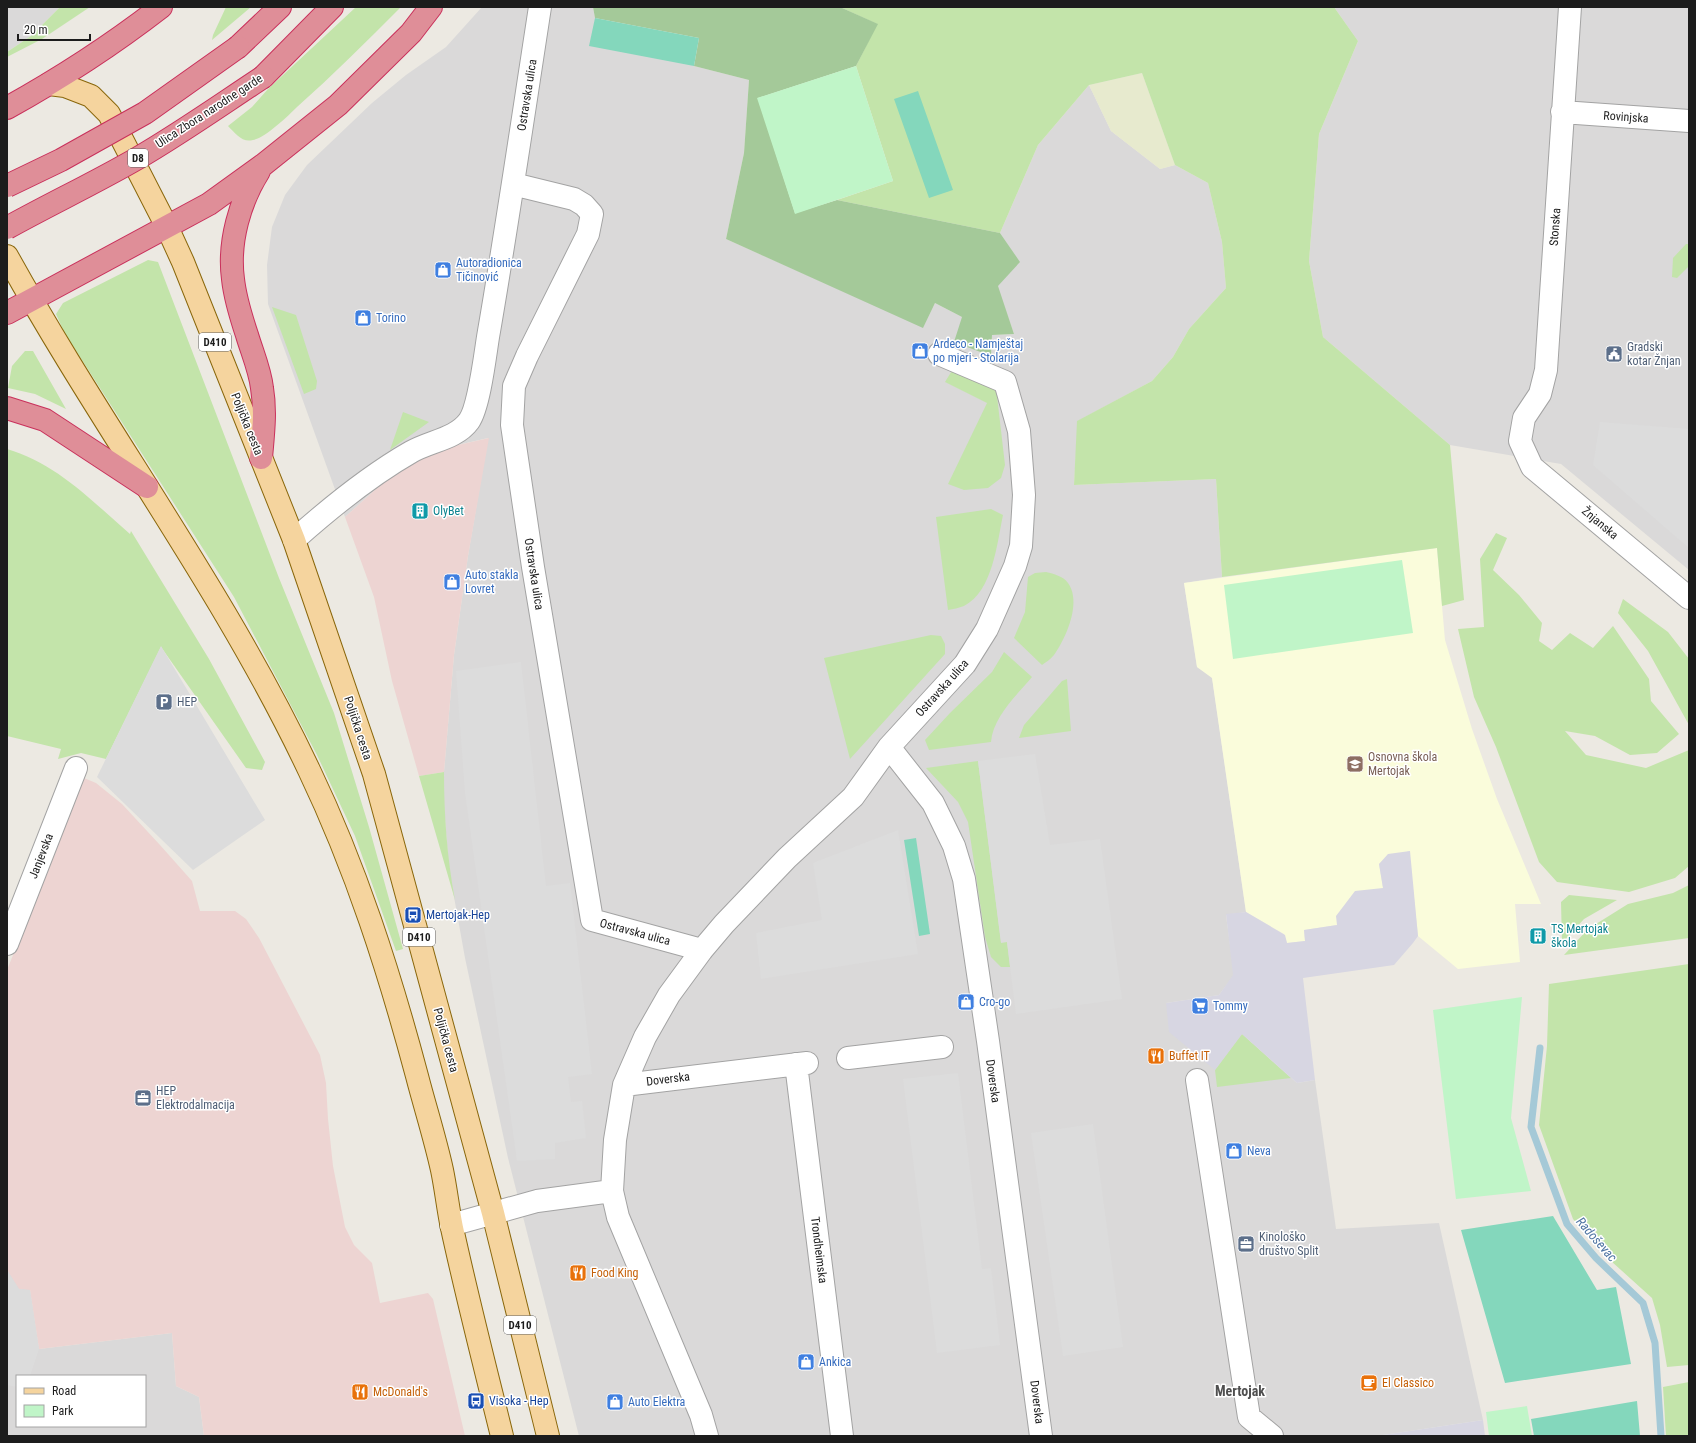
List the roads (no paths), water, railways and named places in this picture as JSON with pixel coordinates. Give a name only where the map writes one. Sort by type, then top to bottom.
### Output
[{"type":"highway","points":[[7,108],[49,84],[125,34],[161,7]]},
{"type":"highway","points":[[7,186],[61,160],[145,112],[238,47],[280,7]]},
{"type":"highway","name":"Ulica Zbora narodne garde","points":[[7,228],[139,157],[263,77],[332,7]]},
{"type":"highway","points":[[7,313],[209,204],[263,165],[338,105],[411,33],[431,7]]},
{"type":"highway","points":[[261,458],[265,418],[262,386],[237,302],[232,278],[234,240],[239,212],[250,186],[263,165]]},
{"type":"highway","points":[[7,408],[45,420],[147,487]]},
{"type":"main road","name":"Poljička cesta","points":[[49,84],[65,86],[91,96],[109,114],[167,227],[183,262],[294,540],[374,774],[493,1213],[548,1436]]},
{"type":"main road","points":[[7,256],[32,300],[213,594],[275,702],[310,772],[344,851],[370,919],[400,1014],[442,1170],[451,1225],[502,1436]]},
{"type":"street","name":"Ostravska ulica","points":[[294,540],[336,502],[385,468],[412,451],[461,430],[470,420],[476,402],[513,184],[540,7]]},
{"type":"street","name":"Stonska","points":[[1520,441],[1524,418],[1540,394],[1546,370],[1570,7]]},
{"type":"street","name":"Rovinjska","points":[[1562,112],[1689,121]]},
{"type":"street","name":"Ostravska ulica","points":[[513,184],[574,199],[584,205],[592,214],[588,234],[527,356],[514,386],[512,425],[533,567],[592,920],[702,950]]},
{"type":"street","name":"Ostravska ulica","points":[[612,1191],[615,1140],[624,1085],[645,1037],[669,995],[702,950],[787,858],[853,797],[889,747],[965,664],[987,629],[1015,566],[1021,546],[1024,495],[1019,431],[1005,382],[939,354]]},
{"type":"street","name":"Žnjanska","points":[[1520,441],[1532,467],[1689,598]]},
{"type":"street","name":"Doverska","points":[[889,747],[933,803],[954,846],[964,879],[988,1041],[1041,1436]]},
{"type":"street","name":"Janjevska","points":[[7,944],[76,768]]},
{"type":"street","points":[[848,1058],[942,1046]]},
{"type":"street","name":"Doverska","points":[[624,1085],[802,1064]]},
{"type":"street","name":"Trondheimska","points":[[802,1064],[842,1436]]},
{"type":"street","points":[[1196,1080],[1249,1417],[1272,1436]]},
{"type":"street","points":[[451,1225],[537,1201],[612,1191],[618,1217],[701,1415],[707,1436]]},
{"type":"waterway","name":"Radoševac","points":[[1540,1048],[1531,1127],[1567,1224],[1596,1258],[1643,1303],[1655,1343],[1661,1436]]},
{"type":"place","name":"Autoradionica Tičinović","points":[[443,270]]},
{"type":"place","name":"Torino","points":[[363,318]]},
{"type":"place","name":"Ardeco - Namještaj po mjeri - Stolarija","points":[[920,351]]},
{"type":"place","name":"Gradski kotar Žnjan","points":[[1614,354]]},
{"type":"place","name":"OlyBet","points":[[420,511]]},
{"type":"place","name":"Auto stakla Lovret","points":[[452,582]]},
{"type":"place","name":"HEP","points":[[164,702]]},
{"type":"place","name":"Osnovna škola Mertojak","points":[[1355,764]]},
{"type":"place","name":"Mertojak-Hep","points":[[413,915]]},
{"type":"place","name":"TS Mertojak škola","points":[[1538,936]]},
{"type":"place","name":"Cro-go","points":[[966,1002]]},
{"type":"place","name":"Tommy","points":[[1200,1006]]},
{"type":"place","name":"Buffet IT","points":[[1156,1056]]},
{"type":"place","name":"HEP Elektrodalmacija","points":[[143,1098]]},
{"type":"place","name":"Neva","points":[[1234,1151]]},
{"type":"place","name":"Kinološko društvo Split","points":[[1246,1244]]},
{"type":"place","name":"Food King","points":[[578,1273]]},
{"type":"place","name":"Ankica","points":[[806,1362]]},
{"type":"place","name":"El Classico","points":[[1369,1383]]},
{"type":"place","name":"McDonald's","points":[[360,1392]]},
{"type":"place","name":"Visoka - Hep","points":[[476,1401]]},
{"type":"place","name":"Auto Elektra","points":[[615,1402]]},
{"type":"district","name":"Mertojak","points":[[1240,1391]]}]
